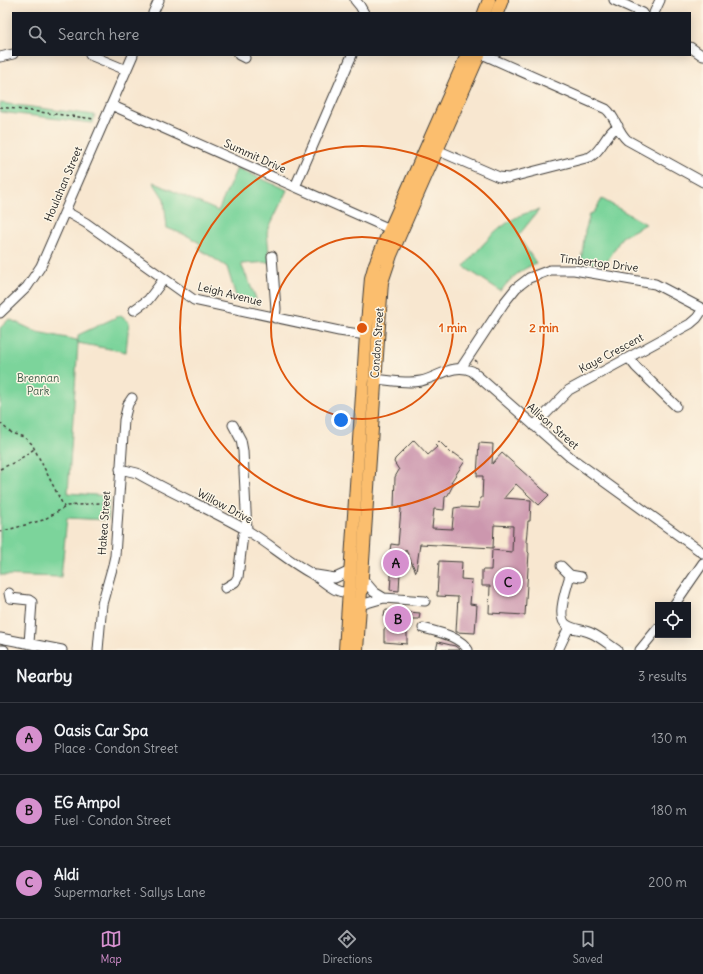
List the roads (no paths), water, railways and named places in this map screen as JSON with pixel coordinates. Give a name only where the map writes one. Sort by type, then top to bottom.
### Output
[{"type":"main road","points":[[484,12],[489,0]]},
{"type":"main road","points":[[497,12],[502,0]]},
{"type":"main road","name":"Condon Street","points":[[357,650],[363,556],[369,379],[366,335],[371,278],[375,264],[390,229],[467,56]]},
{"type":"main road","name":"Condon Street","points":[[344,650],[350,571],[369,379],[386,269],[479,56]]},
{"type":"main road","points":[[349,591],[355,585],[357,571],[363,556]]},
{"type":"street","points":[[153,12],[159,0]]},
{"type":"street","points":[[355,0],[363,12]]},
{"type":"street","points":[[614,0],[641,12]]},
{"type":"street","points":[[654,12],[660,0]]},
{"type":"street","points":[[691,48],[703,56]]},
{"type":"street","points":[[0,57],[12,54]]},
{"type":"street","points":[[92,56],[126,70]]},
{"type":"street","name":"Houlahan Street","points":[[0,313],[27,287],[35,276],[50,247],[126,70],[133,56]]},
{"type":"street","points":[[295,187],[352,56]]},
{"type":"street","points":[[486,56],[606,109],[612,115],[624,137],[631,143],[703,182]]},
{"type":"street","name":"Summit Drive","points":[[111,105],[390,229]]},
{"type":"street","points":[[437,150],[499,177],[508,178],[590,157],[597,152],[609,133],[618,126]]},
{"type":"street","name":"Leigh Avenue","points":[[65,211],[86,223],[188,296],[199,302],[350,334],[366,335]]},
{"type":"street","points":[[272,256],[276,308],[275,318]]},
{"type":"street","name":"Timbertop Drive","points":[[461,368],[504,303],[516,288],[529,278],[550,270],[574,270],[655,284],[703,309]]},
{"type":"street","points":[[134,310],[148,300],[164,279]]},
{"type":"street","name":"Kaye Crescent","points":[[534,426],[569,390],[690,324],[697,318],[703,309]]},
{"type":"street","points":[[629,358],[676,406]]},
{"type":"street","points":[[369,379],[421,381],[461,368]]},
{"type":"street","name":"Allison Street","points":[[461,368],[472,371],[476,374],[574,460],[703,553]]},
{"type":"street","name":"Hakea Street","points":[[98,650],[102,604],[114,565],[125,412],[132,398]]},
{"type":"street","points":[[225,588],[237,580],[243,535],[246,530],[243,451],[241,440],[234,426]]},
{"type":"street","name":"Willow Drive","points":[[120,469],[137,473],[246,530],[291,562],[314,575],[326,584],[338,591],[349,591]]},
{"type":"street","points":[[676,602],[703,562]]},
{"type":"street","points":[[561,566],[570,575],[581,577]]},
{"type":"street","name":"Willow Drive","points":[[314,575],[335,578],[350,571]]},
{"type":"street","points":[[570,575],[561,614],[564,623],[569,627],[592,633],[617,650]]},
{"type":"street","points":[[362,578],[374,592],[384,598]]},
{"type":"street","points":[[9,593],[10,598],[29,600],[32,602],[29,643]]},
{"type":"street","points":[[360,605],[384,598],[425,601]]},
{"type":"street","points":[[558,650],[569,627]]},
{"type":"street","points":[[423,628],[457,639],[468,650]]},
{"type":"street","points":[[640,650],[655,632]]},
{"type":"street","points":[[647,650],[655,635]]},
{"type":"street","points":[[0,638],[62,650]]},
{"type":"place","name":"Oasis Car Spa","points":[[396,563]]},
{"type":"place","name":"Aldi","points":[[508,582]]},
{"type":"place","name":"EG Ampol","points":[[398,619]]},
{"type":"park label","name":"Brennan Park","points":[[38,384]]}]
